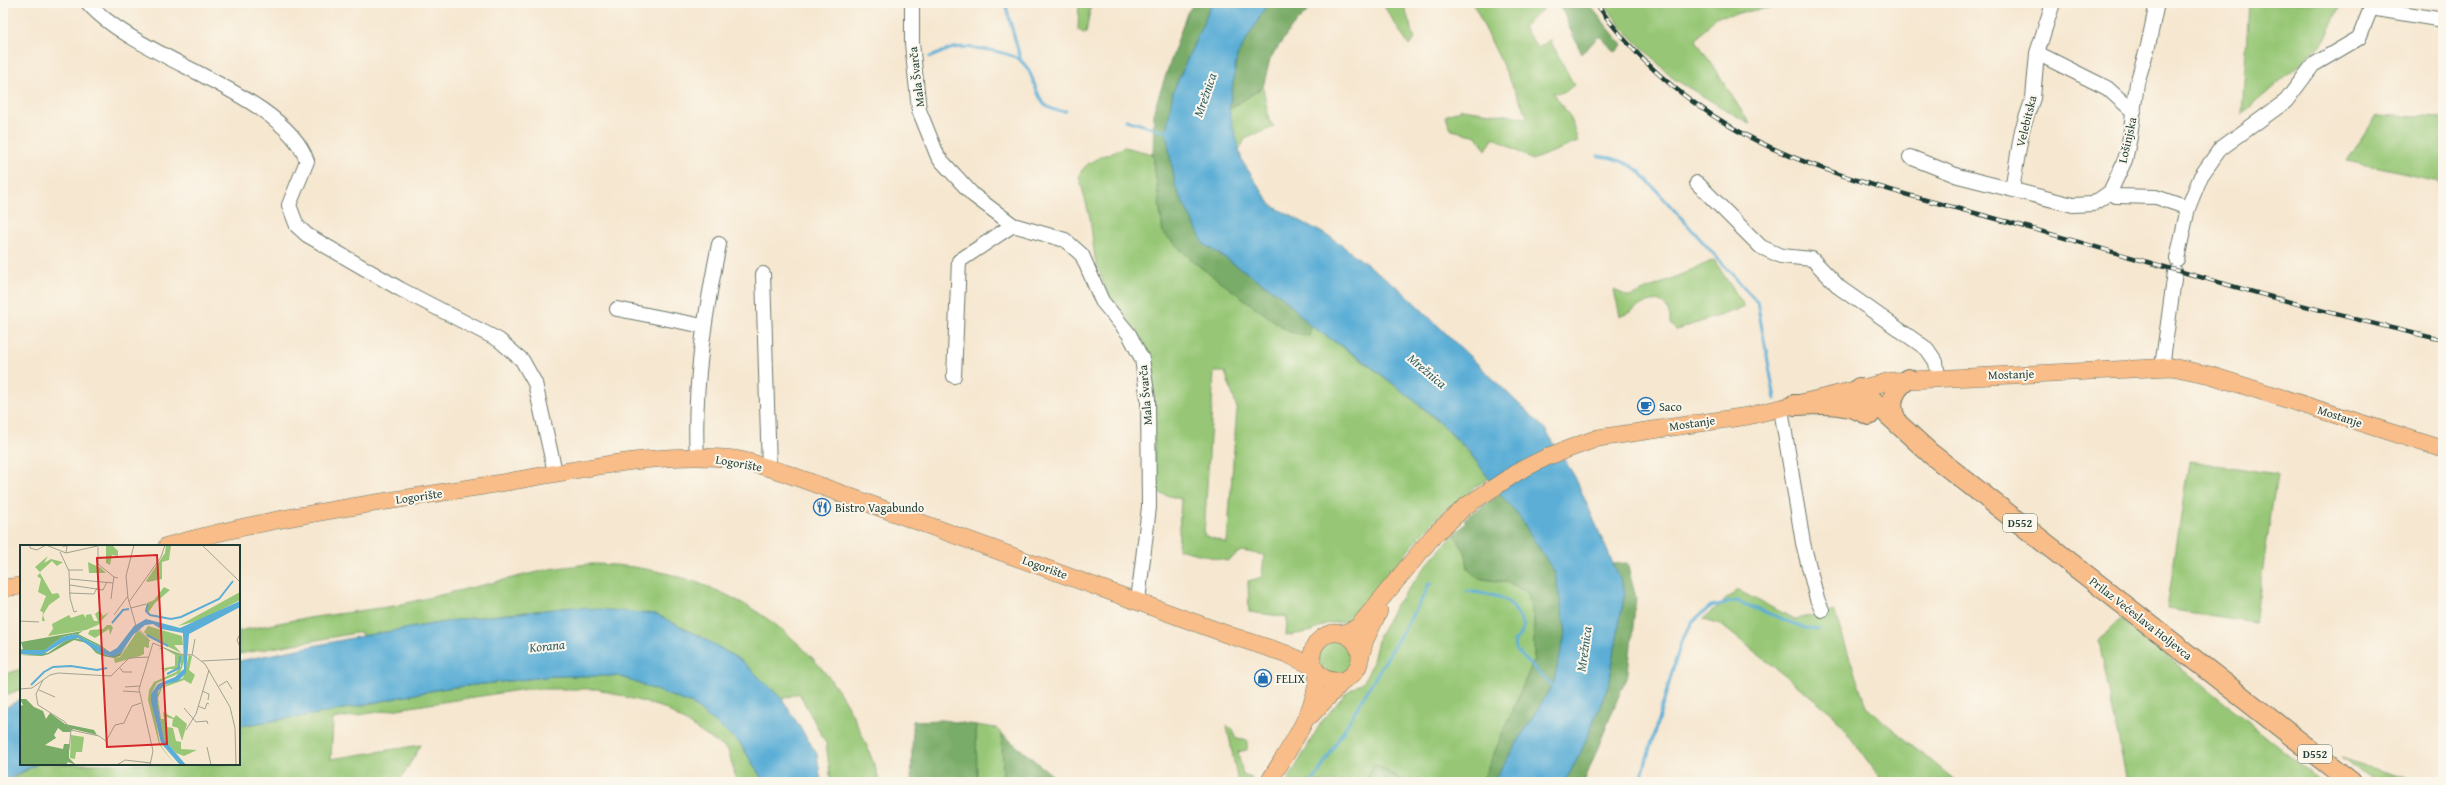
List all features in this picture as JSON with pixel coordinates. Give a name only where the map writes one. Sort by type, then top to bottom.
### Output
[{"type":"highway","points":[[1896,420],[1892,409],[1892,399],[1896,390],[1908,379]]},
{"type":"highway","points":[[1859,388],[1858,402],[1861,411]]},
{"type":"highway","name":"Prilaz Većeslava Holjevca","points":[[1859,388],[1896,420],[1931,454],[2351,782]]},
{"type":"highway","name":"Prilaz Većeslava Holjevca","points":[[1787,407],[1833,404],[1861,411],[1931,454]]},
{"type":"main road","name":"Mostanje","points":[[1389,591],[1423,547],[1452,517],[1508,476],[1574,446],[1620,434],[1748,416],[1859,388],[1908,379],[2162,367],[2190,370],[2443,449]]},
{"type":"main road","name":"Logorište","points":[[171,545],[247,525],[306,514],[485,486],[555,472],[642,461],[725,458],[769,469],[1138,601],[1228,635],[1265,646],[1316,670]]},
{"type":"main road","points":[[3,588],[20,586]]},
{"type":"main road","points":[[1269,782],[1301,725],[1316,690],[1316,670],[1313,652],[1321,639],[1334,634],[1342,634],[1358,627],[1389,591]]},
{"type":"main road","points":[[1301,725],[1344,680],[1355,672],[1367,635],[1389,591]]},
{"type":"main road","points":[[1342,634],[1354,641],[1358,647],[1360,660]]},
{"type":"main road","name":"Logorište","points":[[1265,646],[1299,646],[1321,639]]},
{"type":"main road","points":[[1316,670],[1329,680],[1344,680]]},
{"type":"street","points":[[88,3],[100,16],[128,34],[240,97],[285,128],[303,149],[307,161],[289,205],[296,226],[307,236],[400,289],[499,340],[522,360],[535,383],[555,472]]},
{"type":"street","name":"Mala Švarča","points":[[912,3],[912,43],[919,110],[938,157],[974,195],[1013,225],[1065,240],[1082,255],[1102,301],[1129,334],[1142,359],[1148,399],[1149,507],[1138,601]]},
{"type":"street","name":"Velebitska","points":[[2012,189],[2022,130],[2033,98],[2037,53],[2053,3]]},
{"type":"street","name":"Lošinjska","points":[[2110,192],[2124,160],[2134,112],[2137,83],[2148,46],[2157,3]]},
{"type":"street","points":[[2162,367],[2176,266],[2188,208],[2201,176],[2220,149],[2286,101],[2313,65],[2359,38],[2371,8],[2443,20]]},
{"type":"street","points":[[2037,53],[2107,88],[2134,112]]},
{"type":"street","points":[[1910,157],[1958,176],[2073,205],[2093,204],[2110,192],[2116,196],[2156,197],[2188,208]]},
{"type":"street","points":[[1697,184],[1761,247],[1782,256],[1812,259],[1840,288],[1926,349],[1936,362],[1938,377]]},
{"type":"street","points":[[954,376],[959,261],[1013,225]]},
{"type":"street","points":[[697,458],[697,390],[703,326],[719,244]]},
{"type":"street","points":[[763,274],[769,469]]},
{"type":"street","points":[[617,309],[703,326]]},
{"type":"street","points":[[1787,407],[1803,543],[1817,599],[1822,610]]},
{"type":"green space","points":[[1079,3],[1091,3],[1086,34],[1078,30]]},
{"type":"green space","points":[[1194,3],[1212,3],[1173,92],[1204,244],[1282,296],[1311,326],[1309,336],[1289,332],[1195,263],[1163,233],[1153,154],[1154,110],[1187,13]]},
{"type":"green space","points":[[1268,3],[1316,3],[1291,28],[1270,59],[1263,87],[1229,110],[1237,56]]},
{"type":"green space","points":[[1382,3],[1403,3],[1415,39],[1409,46]]},
{"type":"green space","points":[[1473,3],[1541,3],[1543,9],[1523,27],[1538,48],[1550,40],[1574,85],[1565,92],[1553,93],[1571,118],[1578,142],[1532,160],[1494,137],[1486,150],[1477,136],[1452,130],[1445,116],[1462,109],[1528,118]]},
{"type":"green space","points":[[1560,3],[1588,3],[1622,45],[1616,52],[1599,36],[1582,54],[1569,27]]},
{"type":"green space","points":[[1604,3],[1779,3],[1780,6],[1715,17],[1696,40],[1750,124],[1674,79],[1622,28]]},
{"type":"green space","points":[[2249,3],[2341,3],[2322,45],[2242,114]]},
{"type":"green space","points":[[1263,87],[1269,120],[1274,127],[1245,139],[1239,151],[1229,110]]},
{"type":"green space","points":[[2377,115],[2443,118],[2443,182],[2347,161]]},
{"type":"green space","points":[[1124,147],[1153,154],[1163,233],[1309,336],[1311,326],[1360,359],[1407,395],[1451,434],[1490,478],[1475,487],[1451,509],[1448,507],[1421,535],[1350,621],[1325,624],[1313,631],[1286,636],[1287,617],[1249,612],[1248,581],[1262,577],[1264,555],[1242,551],[1227,561],[1178,549],[1181,499],[1154,492],[1154,399],[1148,356],[1142,339],[1107,294],[1095,259],[1090,218],[1079,176],[1082,170],[1092,162]],"holes":[[[1214,372],[1225,372],[1237,408],[1227,543],[1204,535]]]},
{"type":"green space","points":[[1714,260],[1745,307],[1676,330],[1670,324],[1668,310],[1665,306],[1662,303],[1654,301],[1641,305],[1620,316],[1614,290],[1630,297]]},
{"type":"green space","points":[[2189,461],[2277,474],[2255,622],[2167,609]]},
{"type":"green space","points":[[1500,494],[1517,513],[1555,573],[1566,631],[1553,684],[1493,782],[1482,782],[1534,660],[1534,621],[1528,593],[1510,583],[1477,578],[1468,569],[1466,554],[1455,534],[1466,523],[1464,519]]},
{"type":"green space","points":[[1455,534],[1466,554],[1468,569],[1477,578],[1510,583],[1528,593],[1534,621],[1534,660],[1482,782],[1401,782],[1402,780],[1375,764],[1364,782],[1287,782],[1322,721],[1346,693],[1364,681],[1372,665],[1379,636],[1395,606],[1434,556]]},
{"type":"green space","points":[[1627,563],[1636,598],[1628,673],[1584,782],[1565,782],[1581,752],[1609,684],[1625,591],[1613,564]]},
{"type":"green space","points":[[588,564],[623,566],[657,571],[691,580],[722,593],[753,609],[781,629],[807,652],[830,679],[853,715],[880,782],[831,782],[826,743],[799,693],[782,699],[742,661],[705,639],[573,607],[463,619],[362,636],[361,632],[240,654],[240,631],[294,620],[394,606],[550,569]]},
{"type":"green space","points":[[1737,590],[1795,619],[1834,611],[1866,707],[1957,782],[1883,782],[1834,715],[1720,624],[1703,619]]},
{"type":"green space","points":[[2120,618],[2322,782],[2127,782],[2099,641]]},
{"type":"green space","points":[[1340,639],[1349,644],[1353,650],[1353,664],[1349,670],[1340,675],[1332,675],[1323,670],[1319,664],[1318,653],[1323,644],[1329,640]]},
{"type":"green space","points":[[20,669],[20,689],[3,696],[3,675]]},
{"type":"green space","points":[[554,676],[619,676],[692,704],[740,743],[764,782],[737,782],[728,750],[664,708],[598,689],[526,689],[333,719],[331,759],[421,745],[399,782],[358,782],[359,780],[329,782],[7,782],[35,765],[240,765],[240,726],[324,713],[440,689]]},
{"type":"green space","points":[[942,720],[976,725],[977,782],[911,782],[913,721]]},
{"type":"green space","points":[[976,725],[996,728],[1002,734],[1003,782],[977,782]]},
{"type":"green space","points":[[1227,726],[1233,729],[1235,737],[1247,741],[1247,750],[1238,752],[1243,775],[1252,778],[1251,782],[1238,782]]},
{"type":"green space","points":[[1002,734],[1058,780],[1058,782],[1003,782]]},
{"type":"green space","points":[[2340,758],[2418,782],[2378,782]]},
{"type":"green space","points":[[1374,764],[1402,780],[1401,782],[1364,782]]},
{"type":"water","name":"Mrežnica","points":[[1212,3],[1268,3],[1237,56],[1229,110],[1242,161],[1271,205],[1332,238],[1401,290],[1545,429],[1575,477],[1625,591],[1609,684],[1581,752],[1565,782],[1493,782],[1553,684],[1566,631],[1555,573],[1517,513],[1500,494],[1468,450],[1431,414],[1364,361],[1311,326],[1282,296],[1204,244],[1176,189],[1166,132],[1173,92]]},
{"type":"water","name":"Korana","points":[[573,607],[656,614],[705,639],[742,661],[782,699],[817,754],[821,782],[764,782],[740,743],[692,704],[619,676],[554,676],[440,689],[324,713],[240,726],[240,661],[362,636],[463,619]]},
{"type":"water","points":[[20,700],[20,765],[35,765],[3,782],[3,709]]},
{"type":"waterway","points":[[1005,3],[1021,61]]},
{"type":"waterway","points":[[930,57],[960,47],[988,50],[1015,57],[1027,67],[1041,100],[1047,106],[1055,110],[1066,111]]},
{"type":"waterway","points":[[1126,120],[1166,132]]},
{"type":"waterway","points":[[1598,156],[1619,160],[1639,171],[1757,302],[1775,399]]},
{"type":"waterway","points":[[1313,782],[1425,594],[1429,583],[1432,584]]},
{"type":"waterway","points":[[1467,591],[1496,596],[1509,602],[1519,616],[1524,627],[1520,636],[1514,641],[1515,649],[1554,688]]},
{"type":"waterway","points":[[1640,782],[1681,642],[1693,621],[1711,606],[1737,601],[1805,628],[1819,629]]},
{"type":"railway","points":[[1596,3],[1610,22],[1641,57],[1657,73],[1693,102],[1733,128],[1765,145],[1799,160],[1872,185],[2019,225],[2230,286],[2390,328],[2443,340]]},
{"type":"place","name":"Saco","points":[[1646,406]]},
{"type":"place","name":"Bistro Vagabundo","points":[[822,507]]},
{"type":"place","name":"FELIX","points":[[1263,678]]}]
